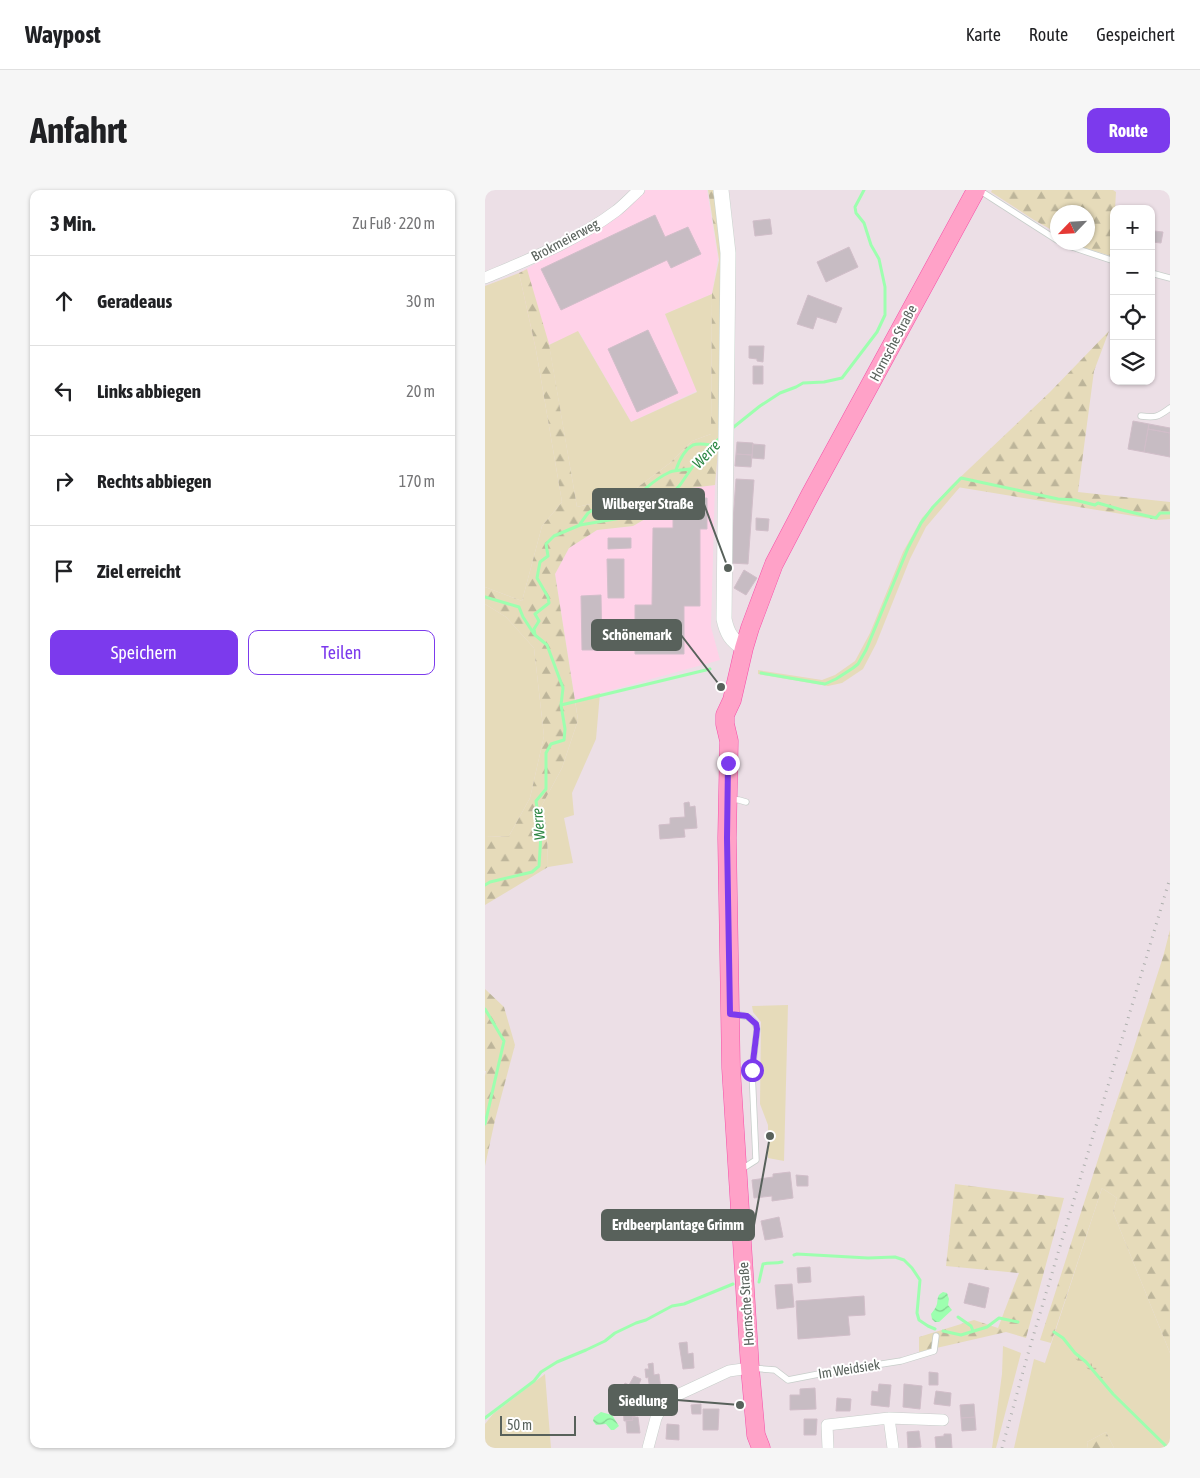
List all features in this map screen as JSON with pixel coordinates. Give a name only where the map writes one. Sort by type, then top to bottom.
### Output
[{"type":"main road","name":"Hornsche Straße","points":[[757,1444],[750,1368],[747,1254],[737,1167],[734,1113],[730,1014],[729,741],[725,715],[732,700],[744,648],[766,584],[775,564],[810,495],[887,359],[975,190]]},
{"type":"street","name":"Brokmeierweg","points":[[485,278],[551,250],[586,232],[617,210],[639,190]]},
{"type":"street","points":[[721,190],[728,253],[727,441],[723,619],[729,636],[735,643],[744,648]]},
{"type":"street","points":[[648,1448],[656,1418],[662,1406],[671,1398],[729,1371],[750,1368]]},
{"type":"street","points":[[889,1418],[893,1448]]},
{"type":"street","points":[[828,1448],[827,1425],[889,1418],[943,1420]]},
{"type":"lane","points":[[979,190],[1050,236]]},
{"type":"lane","points":[[1081,250],[1110,260]]},
{"type":"lane","points":[[1155,274],[1170,278]]},
{"type":"lane","points":[[1141,416],[1153,418],[1160,416],[1170,408]]},
{"type":"lane","points":[[728,799],[746,802]]},
{"type":"lane","points":[[730,1014],[747,1016],[756,1024],[757,1029],[752,1070],[756,1160],[745,1167],[737,1167]]},
{"type":"lane","name":"Im Weidsiek","points":[[750,1368],[775,1370],[788,1380],[824,1372],[901,1361],[934,1351],[936,1336]]},
{"type":"shaded area","points":[[646,190],[707,190],[718,258],[712,294],[665,314],[697,391],[631,422],[579,332],[536,350],[519,273],[589,233]]},
{"type":"shaded area","points":[[715,485],[711,627],[720,660],[575,700],[555,574],[569,548],[597,530],[633,526],[666,507],[683,489]]},
{"type":"green space","points":[[708,190],[713,190],[721,242],[720,428],[715,485],[683,489],[666,507],[633,526],[597,530],[569,548],[555,574],[578,720],[562,768],[541,807],[547,828],[548,867],[485,905],[485,837],[509,836],[530,798],[544,736],[534,648],[506,617],[485,604],[485,587],[522,601],[542,526],[562,502],[536,350],[519,273],[527,269],[549,344],[577,507],[626,496],[670,463],[692,441],[711,434],[712,294],[719,260]]},
{"type":"green space","points":[[992,190],[1113,190],[1116,192],[1115,205],[1110,205],[1110,256],[1092,250],[1095,250],[1095,205],[1050,205],[1050,229],[991,192]]},
{"type":"green space","points":[[519,273],[536,350],[562,502],[542,526],[522,601],[485,587],[485,286]]},
{"type":"green space","points":[[712,294],[711,434],[692,441],[670,463],[626,496],[577,507],[549,345],[578,331],[631,422],[697,392],[665,314]]},
{"type":"green space","points":[[1109,331],[1094,371],[1078,492],[1170,502],[1170,519],[1158,520],[951,486],[1050,392]]},
{"type":"green space","points":[[951,486],[960,487],[926,527],[910,559],[876,644],[863,669],[842,683],[828,686],[758,674],[758,670],[822,680],[835,675],[855,661],[870,633],[903,552],[922,518]]},
{"type":"green space","points":[[485,604],[506,617],[534,648],[544,736],[530,798],[509,836],[485,837]]},
{"type":"green space","points":[[600,693],[596,739],[572,793],[574,815],[564,818],[573,863],[548,867],[547,828],[541,807],[562,768],[578,720],[575,700]]},
{"type":"green space","points":[[1170,930],[1170,1353],[1113,1212],[1117,1198],[1102,1188],[1051,1343],[1040,1340],[1163,957]]},
{"type":"green space","points":[[485,989],[504,1007],[515,1045],[485,1166],[486,1071]]},
{"type":"green space","points":[[788,1005],[784,1161],[768,1158],[768,1125],[760,1104],[761,1022],[753,1012],[752,1006]]},
{"type":"green space","points":[[955,1184],[1064,1198],[1026,1338],[1006,1332],[919,1352],[919,1337],[974,1320],[998,1328],[1019,1273],[946,1266]]},
{"type":"green space","points":[[1102,1188],[1117,1198],[1113,1212],[1170,1353],[1170,1448],[1114,1448],[1106,1432],[1087,1442],[1088,1448],[1014,1448],[1034,1359],[1045,1363]]},
{"type":"green space","points":[[1003,1346],[1021,1353],[996,1448],[992,1448],[1002,1374]]},
{"type":"green space","points":[[1079,1351],[1091,1356],[1105,1384],[1073,1357],[1073,1353]]},
{"type":"green space","points":[[545,1374],[551,1448],[485,1448],[485,1424],[493,1414]]},
{"type":"green space","points":[[1106,1432],[1114,1448],[1088,1448],[1087,1442]]},
{"type":"water","points":[[943,1292],[947,1293],[948,1305],[952,1310],[939,1322],[935,1322],[931,1314],[937,1305],[939,1296]]},
{"type":"water","points":[[601,1412],[612,1415],[619,1426],[611,1430],[606,1424],[596,1425],[593,1421],[594,1417]]},
{"type":"building","points":[[655,215],[665,237],[688,227],[701,254],[671,268],[667,260],[561,310],[541,269]]},
{"type":"building","points":[[770,219],[772,234],[755,236],[753,221]]},
{"type":"building","points":[[1155,231],[1163,232],[1161,243],[1155,242]]},
{"type":"building","points":[[849,247],[858,267],[826,282],[817,262]]},
{"type":"building","points":[[808,295],[842,308],[836,323],[817,317],[813,329],[797,324]]},
{"type":"building","points":[[648,330],[678,393],[637,412],[608,349]]},
{"type":"building","points":[[749,346],[764,346],[763,362],[749,358]]},
{"type":"building","points":[[753,366],[763,366],[763,384],[753,384]]},
{"type":"building","points":[[1133,421],[1149,424],[1144,452],[1128,449]]},
{"type":"building","points":[[1149,424],[1170,428],[1170,433],[1148,429]]},
{"type":"building","points":[[1148,429],[1170,433],[1170,457],[1144,452]]},
{"type":"building","points":[[737,442],[753,443],[752,455],[736,454]]},
{"type":"building","points":[[753,444],[765,445],[764,459],[752,458]]},
{"type":"building","points":[[736,454],[752,455],[751,467],[735,466]]},
{"type":"building","points":[[736,479],[754,480],[748,564],[730,563]]},
{"type":"building","points":[[707,498],[707,529],[700,529],[700,606],[684,606],[684,654],[635,654],[635,605],[652,605],[653,528],[673,528],[673,508],[688,508],[688,499]]},
{"type":"building","points":[[756,518],[769,519],[768,531],[756,530]]},
{"type":"building","points":[[608,538],[631,538],[631,548],[608,549]]},
{"type":"building","points":[[607,559],[624,559],[624,598],[608,598]]},
{"type":"building","points":[[744,570],[757,578],[746,595],[734,588]]},
{"type":"building","points":[[601,595],[602,650],[582,650],[581,596]]},
{"type":"building","points":[[689,802],[690,807],[695,806],[697,828],[684,829],[685,837],[660,839],[659,825],[670,824],[670,818],[685,817],[684,803]]},
{"type":"building","points":[[790,1172],[793,1198],[772,1201],[772,1196],[754,1198],[752,1180],[773,1177],[773,1174]]},
{"type":"building","points":[[796,1175],[808,1176],[808,1186],[797,1186]]},
{"type":"building","points":[[779,1217],[783,1237],[765,1240],[761,1221]]},
{"type":"building","points":[[810,1267],[811,1282],[798,1283],[797,1268]]},
{"type":"building","points":[[969,1283],[989,1288],[985,1308],[964,1303]]},
{"type":"building","points":[[792,1284],[794,1307],[777,1309],[775,1285]]},
{"type":"building","points":[[864,1296],[865,1315],[848,1316],[850,1335],[798,1339],[796,1301]]},
{"type":"building","points":[[687,1342],[688,1354],[693,1353],[694,1368],[683,1369],[679,1343]]},
{"type":"building","points":[[653,1363],[654,1375],[659,1374],[661,1389],[650,1390],[648,1377],[646,1378],[645,1369],[649,1369],[648,1364]]},
{"type":"building","points":[[929,1372],[938,1373],[938,1385],[929,1385]]},
{"type":"building","points":[[634,1376],[641,1379],[634,1398],[621,1392],[625,1383],[629,1385]]},
{"type":"building","points":[[879,1384],[891,1385],[889,1407],[871,1405],[872,1391],[878,1392]]},
{"type":"building","points":[[904,1384],[922,1386],[920,1409],[903,1407]]},
{"type":"building","points":[[815,1388],[816,1409],[790,1410],[790,1395],[800,1395],[800,1389]]},
{"type":"building","points":[[936,1391],[951,1393],[950,1406],[934,1404]]},
{"type":"building","points":[[837,1398],[851,1399],[850,1411],[836,1411]]},
{"type":"building","points":[[701,1404],[701,1414],[692,1414],[691,1405]]},
{"type":"building","points":[[974,1404],[975,1417],[961,1418],[960,1405]]},
{"type":"building","points":[[623,1405],[634,1405],[635,1417],[632,1417],[633,1420],[624,1421]]},
{"type":"building","points":[[703,1409],[719,1409],[718,1430],[703,1430]]},
{"type":"building","points":[[632,1417],[638,1417],[640,1433],[627,1433],[626,1421],[633,1420]]},
{"type":"building","points":[[975,1417],[976,1430],[962,1431],[961,1418]]},
{"type":"building","points":[[804,1419],[817,1419],[816,1435],[804,1435]]},
{"type":"building","points":[[667,1424],[679,1425],[679,1440],[666,1439]]},
{"type":"building","points":[[919,1431],[921,1447],[908,1448],[907,1432]]},
{"type":"building","points":[[944,1434],[951,1434],[952,1448],[936,1448],[935,1437],[944,1436]]},
{"type":"waterway","name":"Werre","points":[[730,430],[780,393],[803,383],[824,382],[842,378],[877,332],[885,315],[885,287],[879,259],[871,245],[864,223],[856,213],[855,207],[864,190]]},
{"type":"waterway","name":"Werre","points":[[485,885],[490,882],[532,872],[539,866],[541,834],[536,801],[546,789],[546,753],[551,744],[564,740],[565,729],[561,705],[563,688],[547,645],[535,635],[534,629],[539,621],[535,614],[549,603],[548,597],[537,578],[540,562],[548,556],[546,544],[554,536],[580,525],[621,518],[643,512],[661,503],[680,485],[700,456],[721,437]]},
{"type":"waterway","points":[[676,470],[682,456],[690,447],[697,444],[711,445]]},
{"type":"waterway","points":[[613,519],[640,493],[662,476],[672,471],[690,469]]},
{"type":"waterway","points":[[761,673],[825,684],[858,664],[866,650],[908,548],[921,523],[933,507],[961,478],[1058,499],[1075,500],[1095,505],[1098,503],[1156,518],[1160,513],[1170,513]]},
{"type":"waterway","points":[[580,524],[588,513],[598,507],[633,498]]},
{"type":"waterway","points":[[485,597],[519,607],[534,634]]},
{"type":"waterway","points":[[561,705],[710,669]]},
{"type":"waterway","name":"Werre","points":[[485,1009],[504,1041],[485,1124]]},
{"type":"waterway","points":[[794,1255],[868,1258],[895,1257],[904,1260],[920,1280],[917,1313],[919,1320],[935,1329]]},
{"type":"waterway","points":[[759,1282],[763,1264],[782,1262]]},
{"type":"waterway","points":[[485,1418],[534,1381],[541,1372],[557,1362],[605,1341],[615,1333],[646,1320],[672,1306],[684,1304],[733,1284]]},
{"type":"waterway","points":[[958,1317],[971,1326],[973,1331]]},
{"type":"waterway","points":[[943,1331],[961,1335],[987,1327],[999,1318],[1018,1322]]},
{"type":"waterway","points":[[1054,1332],[1063,1338],[1113,1394],[1168,1448]]},
{"type":"railway","points":[[1002,1448],[1027,1357],[1170,878]]},
{"type":"place","name":"Wilberger Straße","points":[[728,568]]},
{"type":"place","name":"Schönemark","points":[[721,687]]},
{"type":"place","name":"Erdbeerplantage Grimm","points":[[770,1136]]},
{"type":"place","name":"Siedlung","points":[[740,1405]]},
{"type":"route","points":[[728,763],[727,838],[730,1014],[747,1016],[756,1024],[752,1070]]}]
